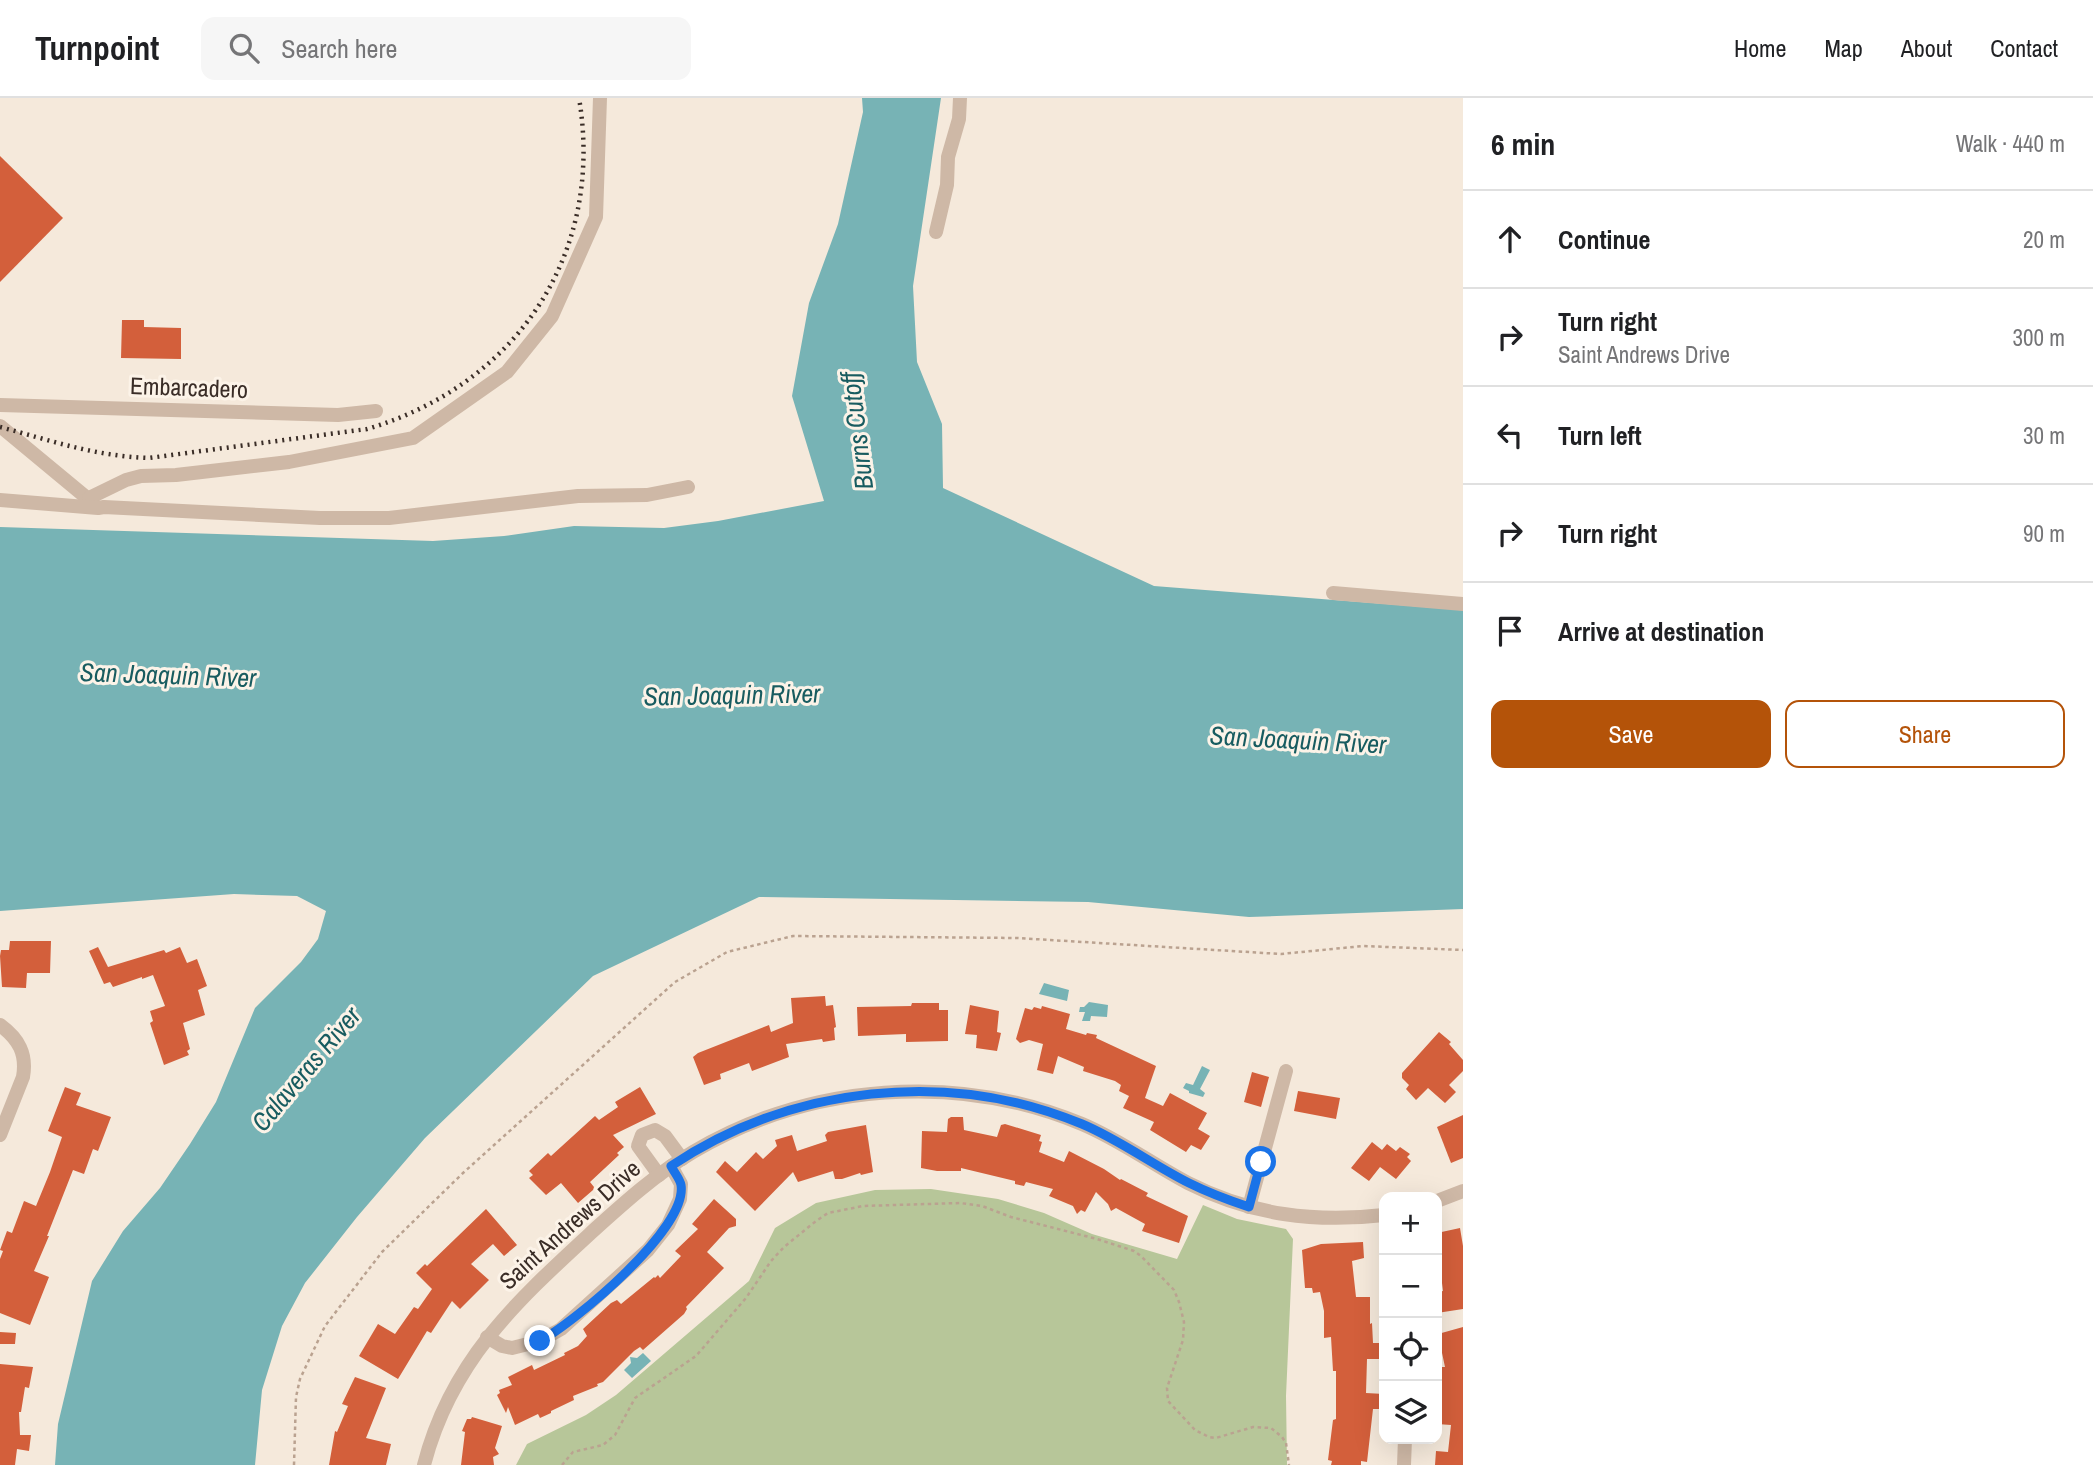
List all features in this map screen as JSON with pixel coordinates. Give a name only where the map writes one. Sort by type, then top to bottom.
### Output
[{"type":"street","points":[[93,503],[126,480],[141,475],[176,475],[289,462],[413,438],[507,372],[552,316],[596,217],[600,98]]},
{"type":"street","points":[[936,232],[947,185],[948,156],[959,119],[960,98]]},
{"type":"street","name":"Embarcadero","points":[[0,405],[338,415],[376,411]]},
{"type":"street","points":[[0,426],[93,503]]},
{"type":"street","points":[[0,500],[93,503],[104,507],[320,518],[389,519],[578,496],[647,495],[688,487]]},
{"type":"street","points":[[1333,593],[1463,604]]},
{"type":"street","points":[[0,1025],[13,1035],[24,1056],[23,1077],[0,1135]]},
{"type":"street","points":[[1249,1207],[1286,1071]]},
{"type":"street","name":"Saint Andrews Drive","points":[[424,1465],[438,1422],[453,1391],[487,1337],[531,1288],[630,1197],[670,1167],[719,1138],[790,1109],[864,1094],[895,1092],[946,1092],[1009,1101],[1081,1124],[1116,1140],[1187,1182],[1249,1207],[1315,1219],[1379,1216]]},
{"type":"street","points":[[487,1337],[502,1346],[512,1348],[540,1341],[561,1329],[648,1250],[668,1225],[680,1199],[681,1184],[670,1167]]},
{"type":"street","points":[[1442,1199],[1463,1191]]},
{"type":"street","points":[[1404,1465],[1405,1444]]},
{"type":"path","points":[[294,1465],[296,1397],[300,1379],[325,1326],[382,1252],[463,1173],[675,982],[727,952],[793,936],[1017,938],[1280,954],[1363,946],[1463,950]]},
{"type":"path","points":[[562,1465],[573,1452],[603,1445],[615,1435],[635,1398],[696,1356],[746,1298],[771,1261],[784,1247],[828,1213],[863,1206],[960,1203],[982,1206],[1011,1217],[1135,1251],[1174,1290],[1180,1302],[1184,1322],[1182,1340],[1167,1388],[1168,1401],[1195,1430],[1209,1437],[1216,1438],[1253,1427],[1271,1428],[1286,1443],[1289,1465]]},
{"type":"green space","points":[[931,1189],[998,1199],[1044,1213],[1092,1234],[1177,1259],[1203,1205],[1237,1219],[1286,1229],[1293,1239],[1286,1396],[1287,1465],[516,1465],[527,1444],[586,1415],[616,1395],[749,1281],[775,1228],[816,1203],[875,1190]]},
{"type":"water","points":[[862,98],[941,98],[913,286],[917,362],[942,424],[943,488],[1154,586],[1463,610],[1463,909],[1249,917],[1088,902],[759,897],[593,976],[425,1138],[305,1283],[282,1326],[262,1390],[255,1465],[55,1465],[58,1424],[92,1281],[123,1231],[160,1188],[190,1144],[216,1102],[255,1008],[301,962],[318,939],[326,911],[297,896],[234,894],[0,911],[0,527],[433,541],[504,536],[574,526],[664,528],[824,501],[792,396],[809,303],[838,224],[863,112]]},
{"type":"water","points":[[1044,983],[1069,990],[1067,1001],[1039,994]]},
{"type":"water","points":[[1089,1002],[1108,1005],[1107,1017],[1091,1016],[1090,1021],[1082,1021],[1085,1012],[1079,1012],[1080,1007]]},
{"type":"water","points":[[1202,1066],[1210,1070],[1200,1089],[1205,1093],[1203,1097],[1183,1088],[1186,1083],[1193,1085]]},
{"type":"water","points":[[643,1353],[651,1361],[632,1378],[624,1370],[631,1363],[630,1357],[637,1358]]},
{"type":"building","points":[[0,156],[63,218],[0,282]]},
{"type":"building","points":[[122,320],[144,320],[144,327],[181,328],[181,359],[121,358]]},
{"type":"building","points":[[10,941],[51,941],[50,973],[27,973],[26,988],[2,987],[1,950],[9,950]]},
{"type":"building","points":[[98,947],[108,967],[180,947],[187,963],[197,959],[207,986],[198,990],[205,1015],[183,1023],[189,1055],[164,1065],[150,1023],[153,1021],[150,1011],[165,1006],[153,975],[113,987],[110,982],[104,984],[89,951]]},
{"type":"building","points":[[825,996],[826,1006],[833,1005],[835,1040],[786,1044],[789,1057],[752,1071],[749,1063],[720,1074],[721,1079],[704,1085],[693,1057],[698,1053],[769,1025],[771,1032],[793,1023],[791,998]]},
{"type":"building","points":[[912,1003],[939,1003],[939,1010],[948,1010],[948,1041],[906,1042],[906,1034],[858,1036],[857,1007],[911,1006]]},
{"type":"building","points":[[970,1005],[999,1011],[997,1032],[1001,1033],[997,1051],[976,1048],[977,1035],[965,1034]]},
{"type":"building","points":[[1042,1006],[1070,1014],[1066,1029],[1097,1035],[1096,1038],[1156,1066],[1145,1098],[1163,1106],[1170,1093],[1207,1113],[1198,1129],[1210,1136],[1201,1150],[1191,1145],[1186,1152],[1150,1130],[1154,1122],[1123,1108],[1129,1096],[1119,1091],[1121,1085],[1115,1081],[1083,1071],[1084,1067],[1058,1056],[1053,1074],[1037,1070],[1043,1044],[1029,1040],[1020,1043],[1016,1039],[1025,1008],[1041,1009]]},
{"type":"building","points":[[1439,1032],[1451,1042],[1449,1044],[1463,1060],[1463,1071],[1449,1085],[1456,1092],[1445,1103],[1428,1088],[1416,1100],[1406,1089],[1409,1085],[1402,1078],[1402,1073]]},
{"type":"building","points":[[1252,1072],[1269,1077],[1261,1107],[1244,1102]]},
{"type":"building","points":[[65,1087],[81,1093],[76,1105],[111,1117],[98,1151],[93,1149],[84,1174],[73,1170],[47,1236],[34,1271],[49,1277],[30,1325],[0,1313],[0,1259],[3,1251],[0,1250],[7,1231],[12,1233],[24,1201],[36,1206],[50,1172],[62,1137],[48,1131]]},
{"type":"building","points":[[640,1087],[656,1114],[613,1135],[624,1147],[590,1182],[593,1190],[578,1203],[561,1183],[546,1195],[529,1178],[533,1175],[529,1171],[548,1153],[551,1156],[595,1116],[599,1120],[618,1107],[615,1102]]},
{"type":"building","points":[[1298,1091],[1340,1098],[1336,1119],[1294,1111]]},
{"type":"building","points":[[1463,1115],[1463,1158],[1451,1163],[1437,1127]]},
{"type":"building","points":[[963,1117],[964,1130],[997,1137],[1001,1125],[1005,1124],[1041,1135],[1039,1152],[1064,1162],[1069,1151],[1148,1193],[1146,1196],[1188,1216],[1179,1243],[1142,1231],[1145,1224],[1116,1208],[1111,1211],[1096,1192],[1085,1212],[1081,1210],[1077,1214],[1073,1206],[1049,1196],[1053,1189],[1026,1182],[1024,1186],[1015,1184],[1015,1181],[961,1168],[961,1171],[937,1171],[921,1168],[922,1131],[947,1132],[948,1119]]},
{"type":"building","points":[[866,1125],[873,1172],[835,1179],[833,1171],[798,1182],[793,1172],[755,1211],[716,1172],[725,1161],[737,1172],[756,1152],[763,1159],[777,1146],[775,1140],[792,1135],[797,1151],[827,1141],[825,1135],[828,1132]]},
{"type":"building","points":[[1372,1142],[1382,1150],[1387,1144],[1396,1151],[1400,1147],[1410,1154],[1407,1157],[1411,1161],[1396,1179],[1380,1167],[1369,1181],[1351,1168]]},
{"type":"building","points":[[714,1199],[736,1219],[736,1226],[729,1228],[707,1252],[724,1268],[686,1307],[684,1314],[643,1350],[640,1347],[634,1351],[603,1382],[597,1384],[598,1386],[573,1396],[574,1400],[551,1413],[540,1418],[538,1414],[515,1425],[508,1407],[506,1413],[497,1395],[499,1390],[512,1385],[508,1377],[532,1365],[534,1370],[565,1355],[564,1353],[578,1346],[587,1336],[583,1329],[611,1303],[617,1300],[621,1304],[654,1277],[658,1275],[660,1278],[681,1256],[675,1251],[698,1229],[692,1224]]},
{"type":"building","points":[[486,1209],[517,1245],[504,1256],[493,1244],[471,1264],[489,1280],[460,1309],[452,1301],[431,1333],[427,1331],[398,1379],[359,1356],[378,1324],[395,1334],[414,1307],[418,1309],[432,1289],[416,1273],[425,1264],[427,1266]]},
{"type":"building","points":[[1460,1228],[1463,1246],[1463,1309],[1442,1312],[1443,1291],[1442,1232]]},
{"type":"building","points":[[1363,1242],[1364,1258],[1352,1261],[1356,1297],[1370,1297],[1373,1343],[1379,1343],[1379,1359],[1367,1359],[1366,1393],[1379,1394],[1379,1409],[1373,1409],[1367,1462],[1361,1461],[1361,1465],[1331,1465],[1332,1461],[1328,1460],[1333,1420],[1336,1419],[1336,1371],[1333,1371],[1331,1337],[1324,1338],[1324,1311],[1320,1292],[1313,1293],[1312,1288],[1305,1288],[1302,1250],[1321,1244]]},
{"type":"building","points":[[1463,1327],[1463,1465],[1435,1465],[1436,1451],[1448,1452],[1451,1425],[1442,1424],[1442,1367],[1445,1367],[1442,1333]]},
{"type":"building","points":[[0,1332],[16,1333],[15,1344],[0,1344]]},
{"type":"building","points":[[0,1364],[33,1367],[29,1388],[25,1387],[19,1412],[20,1435],[31,1435],[29,1451],[17,1449],[15,1465],[0,1465]]},
{"type":"building","points":[[355,1377],[386,1388],[366,1438],[391,1444],[386,1465],[329,1465],[335,1431],[337,1432],[348,1406],[342,1404]]},
{"type":"building","points":[[472,1417],[502,1426],[495,1448],[499,1454],[493,1457],[494,1465],[461,1465],[465,1432],[462,1431],[467,1419]]},
{"type":"railway","points":[[0,427],[92,451],[149,458],[367,429],[420,409],[467,381],[507,346],[539,305],[563,259],[578,209],[584,155],[579,98]]},
{"type":"route","points":[[540,1341],[561,1329],[648,1250],[668,1225],[680,1199],[681,1184],[671,1166],[719,1138],[790,1109],[864,1094],[895,1092],[933,1091],[1009,1101],[1081,1124],[1116,1140],[1187,1182],[1249,1207],[1261,1162]]},
{"type":"water label","name":"Burns Cutoff","points":[[857,431]]},
{"type":"water label","name":"San Joaquin River","points":[[168,675]]},
{"type":"water label","name":"San Joaquin River","points":[[732,695]]},
{"type":"water label","name":"San Joaquin River","points":[[1298,740]]},
{"type":"water label","name":"Calaveras River","points":[[306,1069]]}]
